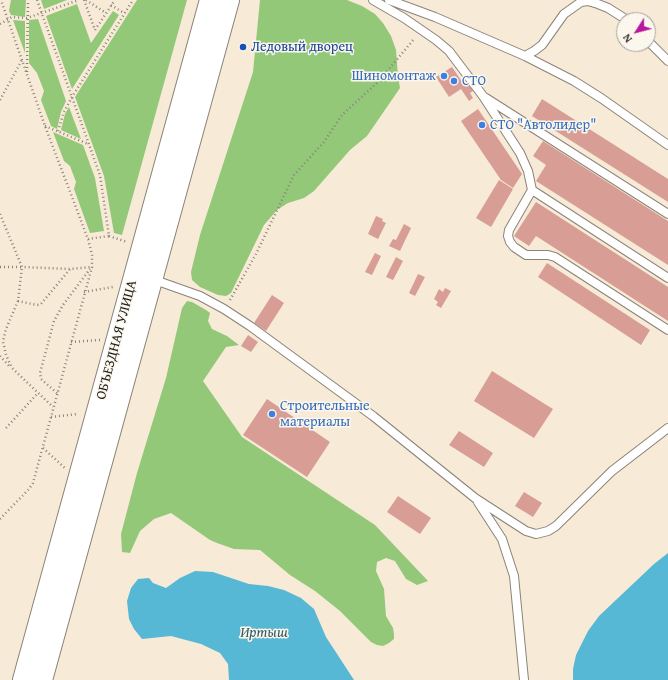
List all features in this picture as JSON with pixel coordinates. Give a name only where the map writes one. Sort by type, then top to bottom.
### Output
[{"type":"main road","name":"ОБЪЕЗДНАЯ УЛИЦА","points":[[24,680],[211,0]]},
{"type":"main road","name":"ОБЪЕЗДНАЯ УЛИЦА","points":[[41,680],[228,0]]},
{"type":"lane","points":[[373,0],[422,30],[449,51],[483,96],[520,154],[528,171],[532,190],[509,230],[508,236],[514,247],[526,255],[555,256],[668,330]]},
{"type":"lane","points":[[390,0],[435,17],[525,56],[574,81],[668,145]]},
{"type":"lane","points":[[525,56],[534,52],[542,45],[564,14],[581,2],[589,1],[608,8],[616,13]]},
{"type":"lane","points":[[656,49],[668,61]]},
{"type":"lane","points":[[483,96],[668,214]]},
{"type":"lane","points":[[532,190],[668,278]]},
{"type":"lane","points":[[152,279],[200,296],[224,309],[373,416],[475,498],[526,531],[536,534],[548,531],[556,526],[612,471],[668,428]]},
{"type":"lane","points":[[475,498],[491,520],[502,539],[514,576],[524,680]]},
{"type":"path","points":[[0,519],[33,483],[92,267],[92,255],[88,239],[45,126],[1,0]]},
{"type":"path","points":[[27,75],[28,0]]},
{"type":"path","points":[[37,0],[100,175],[109,236]]},
{"type":"path","points":[[0,24],[12,17],[27,18],[79,0]]},
{"type":"path","points":[[85,0],[106,13]]},
{"type":"path","points":[[85,0],[95,30],[115,0]]},
{"type":"path","points":[[58,131],[64,112],[72,97],[133,0]]},
{"type":"path","points":[[112,5],[124,14]]},
{"type":"path","points":[[224,309],[256,254],[294,175],[324,142],[342,115],[379,81],[422,30]]},
{"type":"path","points":[[0,100],[22,60]]},
{"type":"path","points":[[45,126],[88,144]]},
{"type":"path","points":[[0,214],[22,267],[18,301],[3,341],[6,355],[12,368]]},
{"type":"path","points":[[88,239],[109,236],[127,242]]},
{"type":"path","points":[[0,267],[70,269],[92,267]]},
{"type":"path","points":[[57,393],[41,379],[40,373],[44,358],[56,317],[63,305],[92,267]]},
{"type":"path","points":[[18,301],[37,305],[41,304],[70,269]]},
{"type":"path","points":[[84,292],[115,287]]},
{"type":"path","points":[[71,342],[101,340]]},
{"type":"path","points":[[0,356],[53,407]]},
{"type":"path","points":[[6,428],[38,393]]},
{"type":"path","points":[[51,417],[80,414]]},
{"type":"path","points":[[43,448],[65,468]]},
{"type":"green space","points":[[11,0],[26,0],[25,17],[11,15],[9,11]]},
{"type":"green space","points":[[41,0],[67,0],[44,9]]},
{"type":"green space","points":[[137,0],[187,0],[122,235],[114,233],[104,176],[75,97]]},
{"type":"green space","points":[[260,0],[347,0],[362,6],[375,14],[391,36],[396,50],[400,88],[367,136],[350,150],[314,191],[304,198],[288,203],[277,210],[264,225],[231,293],[226,296],[218,295],[200,287],[192,280],[191,272],[200,235],[253,72]]},
{"type":"green space","points":[[77,4],[91,43],[113,11],[119,15],[72,89],[46,16]]},
{"type":"green space","points":[[38,19],[66,101],[61,112],[57,129],[51,126],[41,100],[44,91],[37,73],[29,63],[29,20]]},
{"type":"green space","points":[[13,20],[25,21],[25,53]]},
{"type":"green space","points":[[69,107],[81,139],[61,130],[65,114]]},
{"type":"green space","points":[[53,132],[83,145],[95,178],[104,231],[90,233],[74,189],[76,182],[70,166],[64,161]]},
{"type":"green space","points":[[187,301],[192,302],[210,313],[208,321],[212,329],[227,336],[239,345],[226,347],[203,381],[242,437],[375,525],[428,581],[417,585],[406,579],[395,561],[386,558],[377,562],[376,571],[384,589],[386,616],[393,628],[394,634],[394,639],[389,643],[383,646],[371,642],[340,611],[315,591],[290,575],[260,550],[234,549],[217,543],[210,540],[171,513],[154,519],[140,531],[130,553],[122,552],[121,534],[137,473],[166,378],[182,308]]},
{"type":"water","points":[[668,553],[668,680],[573,680],[573,669],[576,655],[588,631],[599,616],[654,564]]},
{"type":"water","name":"Иртыш","points":[[195,571],[213,572],[249,584],[268,586],[284,590],[301,598],[314,609],[326,637],[354,680],[229,680],[228,664],[220,653],[201,644],[171,636],[142,639],[134,629],[129,619],[127,601],[131,588],[138,579],[149,578],[153,583],[166,588],[180,578]]},
{"type":"building","points":[[452,67],[465,86],[468,84],[473,91],[470,93],[473,98],[469,101],[461,89],[449,97],[436,77]]},
{"type":"building","points":[[542,99],[668,179],[668,202],[532,116]]},
{"type":"building","points":[[478,109],[522,174],[513,188],[501,180],[461,121]]},
{"type":"building","points":[[543,141],[668,221],[668,265],[536,181],[546,165],[533,156]]},
{"type":"building","points":[[499,180],[513,189],[491,227],[476,218]]},
{"type":"building","points":[[536,202],[668,287],[668,321],[536,236],[529,246],[514,236]]},
{"type":"building","points":[[376,216],[383,219],[382,221],[386,223],[378,239],[368,234]]},
{"type":"building","points":[[404,224],[411,228],[400,251],[389,246],[393,239],[396,240]]},
{"type":"building","points":[[375,253],[381,256],[372,275],[365,272]]},
{"type":"building","points":[[396,257],[403,261],[393,280],[386,277]]},
{"type":"building","points":[[547,263],[650,330],[641,345],[538,277]]},
{"type":"building","points":[[418,274],[425,277],[415,296],[409,293]]},
{"type":"building","points":[[445,288],[451,291],[441,308],[436,305],[438,302],[434,299],[439,289],[443,292]]},
{"type":"building","points":[[272,295],[284,303],[266,331],[254,323]]},
{"type":"building","points":[[248,335],[258,342],[251,352],[241,346]]},
{"type":"building","points":[[492,371],[553,409],[534,438],[474,401]]},
{"type":"building","points":[[267,399],[330,442],[307,477],[243,435]]},
{"type":"building","points":[[459,431],[493,453],[484,467],[449,445]]},
{"type":"building","points":[[524,492],[542,503],[533,517],[515,506]]},
{"type":"building","points":[[398,496],[431,518],[420,534],[387,512]]},
{"type":"place","name":"Ледовый дворец","points":[[243,47]]},
{"type":"place","name":"Шиномонтаж","points":[[444,76]]},
{"type":"place","name":"СТО","points":[[454,81]]},
{"type":"place","name":"СТО \"Автолидер\"","points":[[482,125]]},
{"type":"place","name":"Строительные материалы","points":[[272,414]]}]
